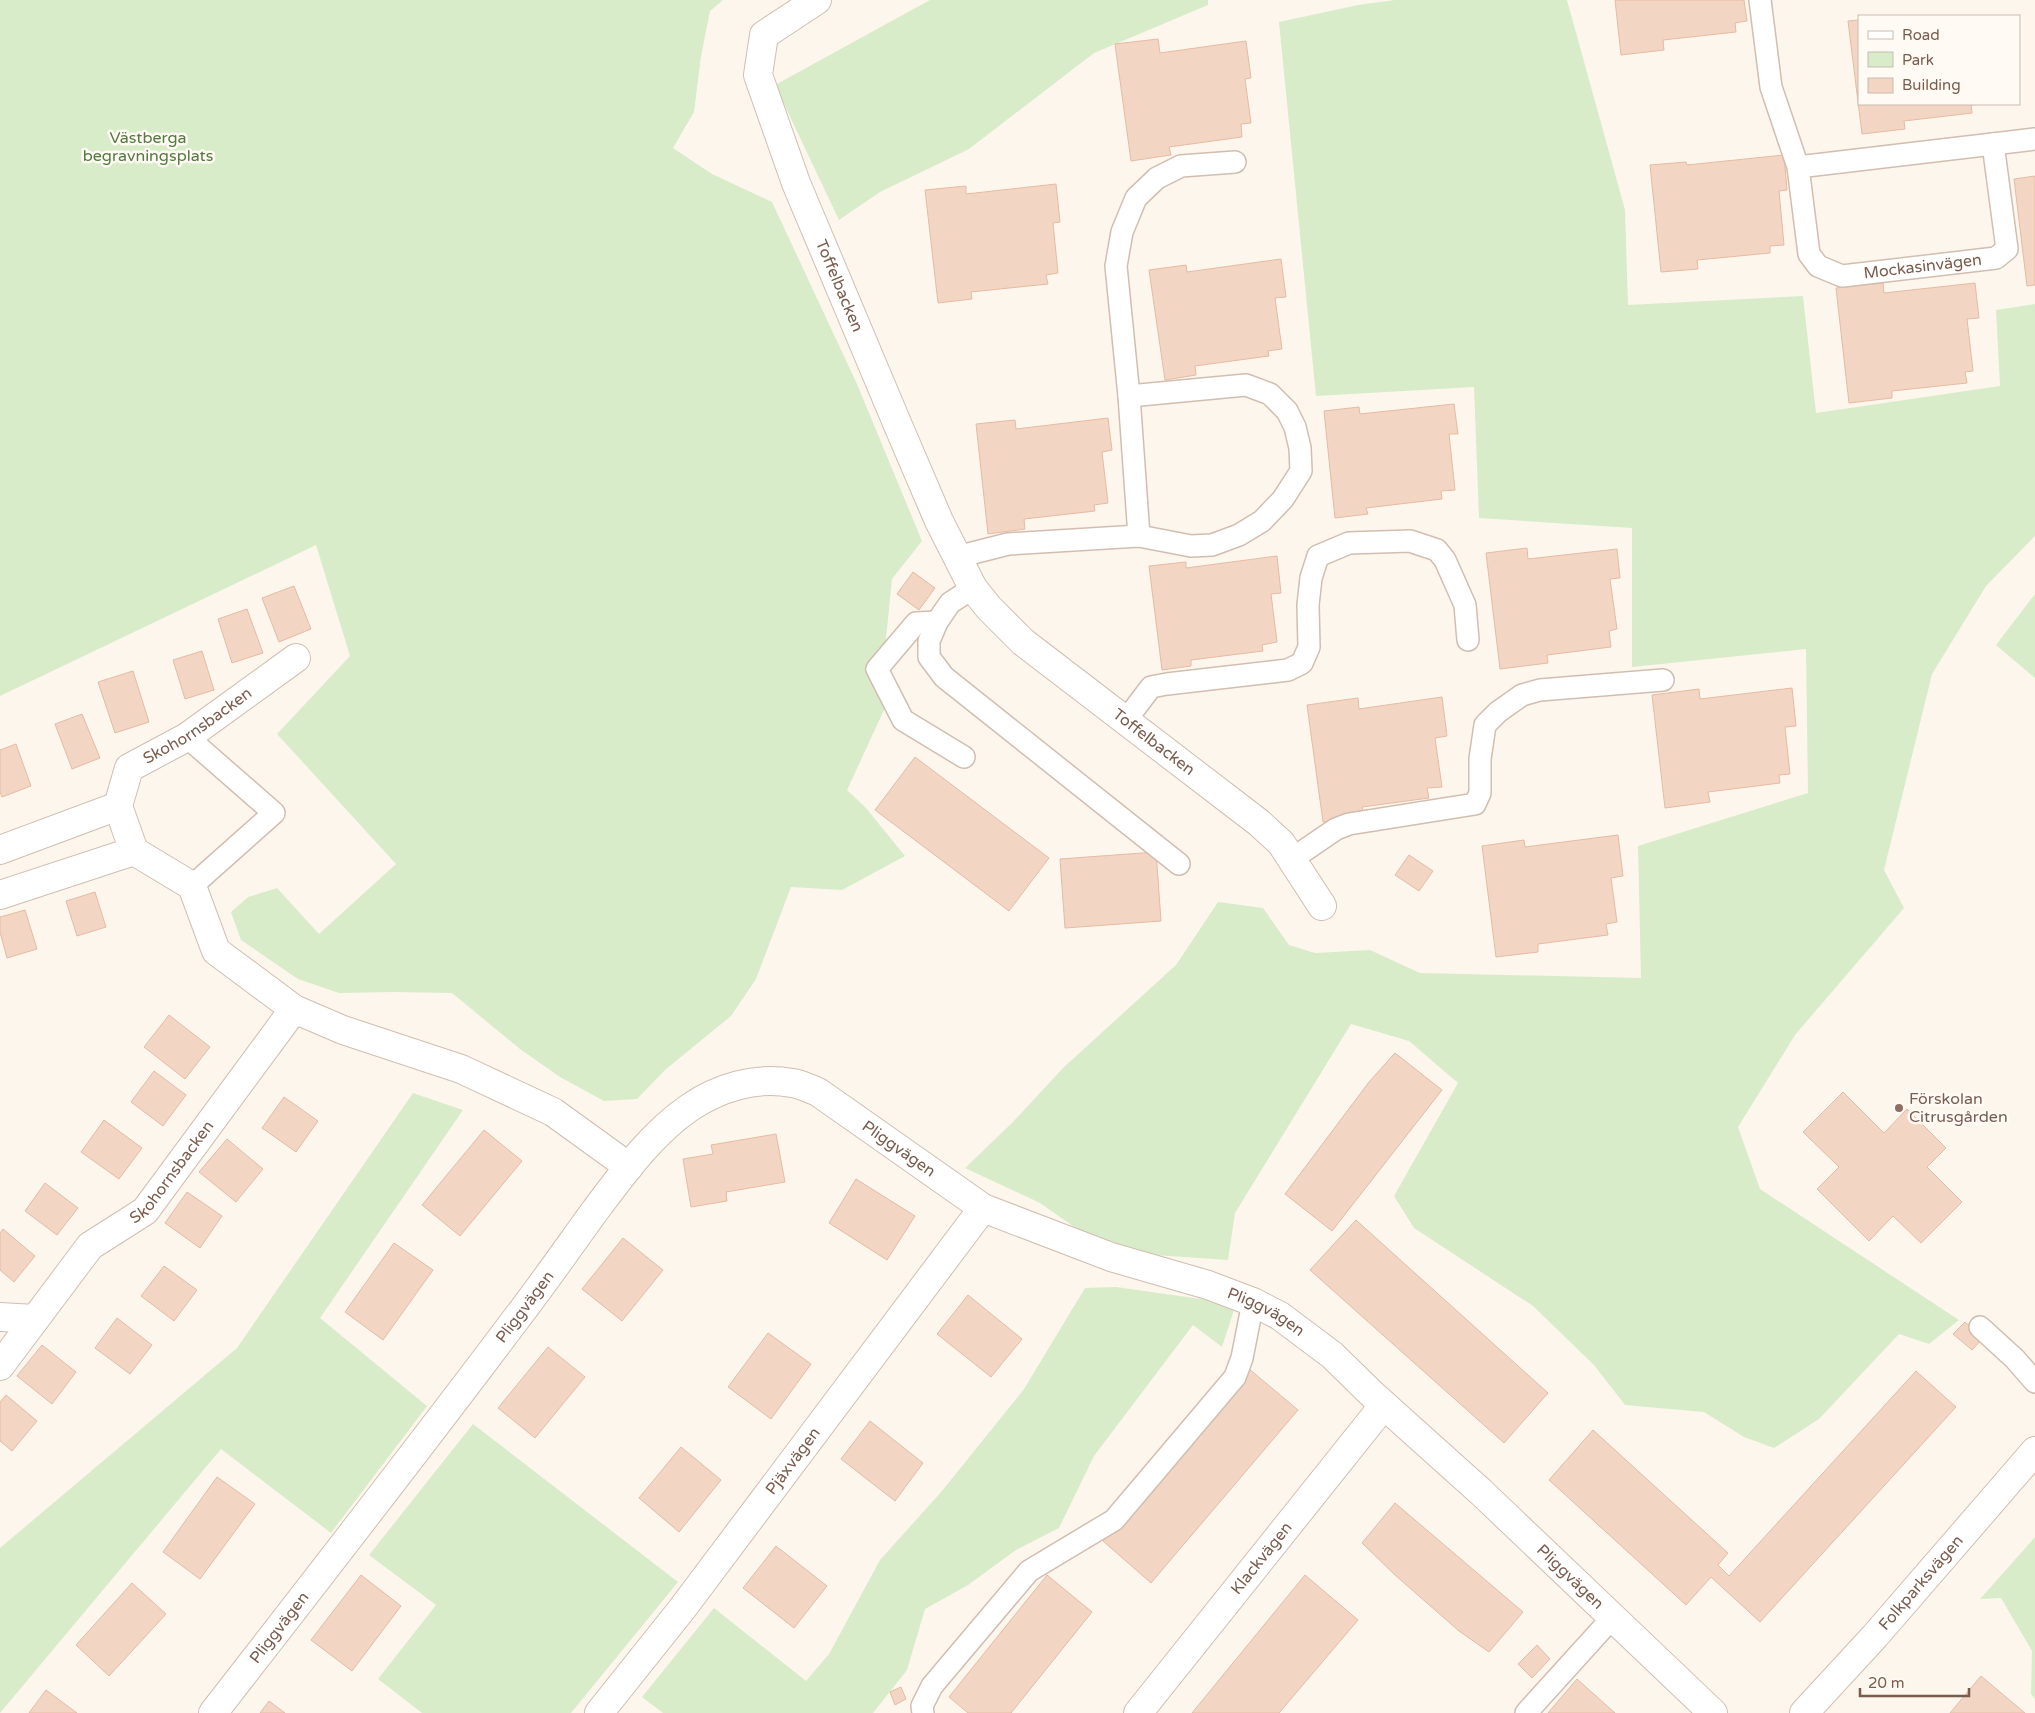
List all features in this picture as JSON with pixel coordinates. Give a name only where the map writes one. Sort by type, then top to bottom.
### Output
[{"type":"street","name":"Toffelbacken","points":[[817,0],[764,35],[758,75],[796,183],[935,512],[973,588],[989,608],[1023,642],[1258,822],[1281,843],[1322,906]]},
{"type":"street","name":"Skohornsbacken","points":[[118,806],[129,768],[187,737],[296,658]]},
{"type":"street","points":[[0,850],[118,806],[134,851],[192,886],[216,950],[294,1009],[343,1030],[461,1069],[545,1108],[629,1167]]},
{"type":"street","points":[[0,895],[134,851]]},
{"type":"street","name":"Skohornsbacken","points":[[0,1366],[90,1246],[145,1211],[294,1009]]},
{"type":"street","name":"Pliggvägen","points":[[213,1713],[361,1523],[629,1167],[663,1128],[690,1108],[715,1092],[746,1083],[793,1083],[818,1092],[984,1208],[1111,1257],[1208,1285],[1252,1302],[1280,1316],[1332,1355],[1384,1405],[1481,1492],[1713,1713]]},
{"type":"street","name":"Pjäxvägen","points":[[599,1713],[682,1609],[984,1208]]},
{"type":"street","points":[[0,1317],[35,1319]]},
{"type":"street","name":"Klackvägen","points":[[1138,1713],[1384,1405]]},
{"type":"street","name":"Folkparksvägen","points":[[1804,1713],[1875,1636],[2035,1451]]},
{"type":"lane","name":"Mockasinvägen","points":[[1760,0],[1771,87],[1798,166],[1810,254],[1818,266],[1842,276],[1996,258],[2007,249],[1993,144]]},
{"type":"lane","points":[[1798,166],[2035,139]]},
{"type":"lane","points":[[1139,536],[1129,396],[1116,266],[1122,232],[1136,198],[1157,178],[1182,166],[1235,162]]},
{"type":"lane","points":[[958,557],[1008,544],[1139,536],[1192,546],[1212,545],[1239,535],[1262,520],[1283,499],[1301,471],[1300,448],[1295,427],[1287,411],[1270,394],[1246,385],[1129,396]]},
{"type":"lane","points":[[1126,720],[1151,688],[1167,684],[1288,670],[1302,663],[1309,647],[1308,605],[1311,578],[1318,556],[1349,543],[1410,542],[1437,550],[1445,560],[1464,605],[1468,640]]},
{"type":"lane","points":[[973,588],[950,603],[936,622],[929,641],[930,657],[944,677],[1179,864]]},
{"type":"lane","points":[[936,622],[916,623],[878,669],[903,720],[964,757]]},
{"type":"lane","points":[[1292,860],[1336,829],[1349,824],[1475,804],[1480,792],[1480,758],[1485,725],[1498,712],[1522,695],[1540,690],[1663,680]]},
{"type":"lane","points":[[187,737],[274,813],[192,886]]},
{"type":"lane","points":[[923,1713],[922,1706],[932,1686],[1029,1571],[1114,1520],[1235,1377],[1242,1358],[1252,1302]]},
{"type":"lane","points":[[1980,1326],[2015,1359],[2035,1382]]},
{"type":"lane","points":[[1526,1713],[1612,1618]]},
{"type":"green space","name":"Västberga begravningsplats","points":[[0,0],[723,0],[710,11],[701,56],[694,112],[673,148],[712,174],[772,202],[857,384],[922,541],[892,579],[886,638],[884,710],[847,790],[866,808],[905,856],[842,890],[791,887],[756,979],[731,1016],[665,1070],[637,1099],[604,1101],[560,1077],[520,1049],[452,993],[339,993],[298,979],[241,940],[231,912],[248,897],[277,888],[319,934],[396,864],[277,734],[350,656],[316,545],[0,696]]},
{"type":"green space","points":[[930,0],[1208,0],[1208,5],[1094,53],[969,149],[880,192],[839,220],[775,85]]},
{"type":"green space","points":[[1395,0],[1567,0],[1625,210],[1628,305],[1803,296],[1816,413],[2000,386],[1996,310],[2035,304],[2035,536],[1986,586],[1932,674],[1884,870],[1904,908],[1795,1035],[1738,1127],[1760,1189],[1959,1320],[1929,1344],[1899,1334],[1819,1419],[1774,1448],[1744,1437],[1704,1412],[1625,1405],[1594,1365],[1533,1306],[1414,1228],[1394,1196],[1458,1083],[1409,1041],[1351,1024],[1235,1213],[1228,1260],[1110,1252],[1040,1203],[965,1168],[1012,1123],[1063,1068],[1176,965],[1218,902],[1263,908],[1289,945],[1315,953],[1370,950],[1420,973],[1641,978],[1638,846],[1808,793],[1806,649],[1632,667],[1632,528],[1479,518],[1474,387],[1316,396],[1279,22],[1358,5]]},
{"type":"green space","points":[[2035,594],[2035,678],[1996,645]]},
{"type":"green space","points":[[413,1093],[463,1110],[320,1318],[427,1406],[331,1533],[221,1449],[0,1713],[0,1548],[237,1348]]},
{"type":"green space","points":[[1116,1287],[1236,1304],[1222,1347],[1193,1325],[1094,1456],[1059,1528],[1016,1550],[968,1585],[925,1609],[907,1670],[873,1713],[663,1713],[642,1697],[714,1608],[806,1681],[829,1654],[880,1560],[942,1491],[1024,1389],[1085,1288]]},
{"type":"green space","points":[[473,1424],[678,1582],[571,1713],[422,1713],[378,1679],[436,1605],[369,1555]]},
{"type":"green space","points":[[2035,1537],[2035,1699],[2031,1694],[2032,1651],[2001,1598],[1980,1599]]},
{"type":"building","points":[[1615,0],[1744,0],[1747,21],[1735,23],[1736,32],[1663,40],[1664,50],[1621,55]]},
{"type":"building","points":[[1858,20],[1858,102],[1848,21]]},
{"type":"building","points":[[1158,39],[1160,53],[1246,41],[1251,78],[1245,79],[1251,123],[1241,124],[1242,137],[1169,147],[1171,155],[1131,161],[1115,44]]},
{"type":"building","points":[[1858,105],[1971,105],[1972,113],[1904,121],[1905,129],[1862,134]]},
{"type":"building","points":[[1784,155],[1787,190],[1779,191],[1784,245],[1770,246],[1770,253],[1697,260],[1698,269],[1661,272],[1650,165],[1686,162],[1687,165]]},
{"type":"building","points":[[2035,176],[2035,285],[2027,286],[2014,179]]},
{"type":"building","points":[[1056,184],[1060,222],[1053,223],[1058,273],[1046,275],[1048,284],[971,292],[972,299],[938,303],[925,190],[966,186],[966,194]]},
{"type":"building","points":[[1281,259],[1286,297],[1275,298],[1282,349],[1268,351],[1269,356],[1195,366],[1196,375],[1165,380],[1149,270],[1186,265],[1187,272]]},
{"type":"building","points":[[1883,283],[1884,293],[1975,283],[1979,318],[1967,319],[1973,371],[1965,372],[1967,383],[1892,391],[1892,398],[1849,403],[1836,288]]},
{"type":"building","points":[[1454,404],[1458,434],[1449,434],[1455,490],[1441,491],[1442,499],[1366,508],[1368,514],[1335,518],[1324,411],[1359,407],[1360,414]]},
{"type":"building","points":[[1108,418],[1112,450],[1102,452],[1108,503],[1094,505],[1095,511],[1024,519],[1025,529],[988,534],[976,424],[1015,420],[1016,429]]},
{"type":"building","points":[[1527,548],[1528,559],[1617,549],[1620,578],[1610,579],[1617,629],[1609,631],[1611,647],[1547,655],[1548,663],[1500,669],[1486,553]]},
{"type":"building","points":[[1277,556],[1281,593],[1271,594],[1277,642],[1262,645],[1263,651],[1191,660],[1191,666],[1162,670],[1149,566],[1186,562],[1186,568]]},
{"type":"building","points":[[913,572],[935,588],[919,610],[897,594]]},
{"type":"building","points":[[294,586],[311,629],[279,642],[262,598]]},
{"type":"building","points":[[247,609],[263,653],[232,663],[218,619]]},
{"type":"building","points":[[202,651],[214,690],[185,699],[173,660]]},
{"type":"building","points":[[133,671],[149,722],[115,733],[98,682]]},
{"type":"building","points":[[1792,688],[1796,726],[1785,727],[1790,774],[1779,775],[1780,783],[1708,792],[1710,802],[1665,808],[1652,695],[1699,689],[1700,699]]},
{"type":"building","points":[[1442,697],[1447,736],[1435,738],[1442,787],[1427,788],[1429,798],[1362,807],[1364,817],[1323,822],[1307,705],[1358,698],[1359,709]]},
{"type":"building","points":[[82,714],[100,758],[72,769],[55,724]]},
{"type":"building","points":[[16,744],[31,786],[2,797],[0,792],[0,750]]},
{"type":"building","points":[[915,757],[1049,858],[1009,911],[875,810]]},
{"type":"building","points":[[1618,835],[1623,876],[1611,878],[1617,922],[1606,924],[1608,935],[1538,944],[1538,952],[1496,957],[1482,846],[1524,840],[1525,847]]},
{"type":"building","points":[[1156,852],[1161,921],[1065,928],[1060,859]]},
{"type":"building","points":[[1409,855],[1433,871],[1419,891],[1395,875]]},
{"type":"building","points":[[95,892],[106,927],[77,936],[66,901]]},
{"type":"building","points":[[25,910],[37,949],[7,958],[0,932],[0,917]]},
{"type":"building","points":[[169,1015],[210,1047],[185,1079],[144,1047]]},
{"type":"building","points":[[1395,1053],[1442,1090],[1332,1231],[1285,1194],[1369,1082]]},
{"type":"building","points":[[154,1071],[186,1095],[163,1126],[131,1102]]},
{"type":"building","points":[[1843,1092],[1884,1133],[1907,1109],[1946,1148],[1927,1167],[1962,1202],[1921,1243],[1893,1216],[1869,1241],[1817,1189],[1839,1167],[1803,1132]]},
{"type":"building","points":[[284,1097],[318,1121],[296,1152],[262,1128]]},
{"type":"building","points":[[104,1120],[142,1148],[119,1179],[81,1152]]},
{"type":"building","points":[[484,1130],[522,1161],[460,1236],[422,1205]]},
{"type":"building","points":[[776,1134],[785,1182],[726,1192],[727,1201],[691,1207],[683,1159],[713,1154],[711,1145]]},
{"type":"building","points":[[227,1139],[263,1169],[236,1202],[199,1172]]},
{"type":"building","points":[[856,1179],[915,1216],[887,1260],[829,1223]]},
{"type":"building","points":[[45,1183],[78,1208],[57,1235],[25,1211]]},
{"type":"building","points":[[187,1192],[222,1216],[200,1248],[165,1223]]},
{"type":"building","points":[[1356,1220],[1548,1393],[1504,1443],[1310,1270]]},
{"type":"building","points":[[3,1229],[35,1256],[14,1282],[0,1270],[0,1233]]},
{"type":"building","points":[[623,1238],[663,1270],[622,1321],[582,1289]]},
{"type":"building","points":[[394,1243],[433,1270],[383,1340],[345,1312]]},
{"type":"building","points":[[164,1266],[197,1290],[174,1321],[141,1296]]},
{"type":"building","points":[[968,1295],[1022,1339],[991,1377],[937,1334]]},
{"type":"building","points":[[117,1318],[152,1345],[130,1374],[95,1348]]},
{"type":"building","points":[[1965,1322],[1983,1338],[1972,1350],[1953,1334]]},
{"type":"building","points":[[768,1333],[811,1364],[771,1419],[728,1387]]},
{"type":"building","points":[[42,1345],[76,1372],[52,1404],[17,1376]]},
{"type":"building","points":[[548,1347],[585,1377],[535,1438],[498,1408]]},
{"type":"building","points":[[1248,1368],[1298,1410],[1151,1583],[1103,1541]]},
{"type":"building","points":[[1916,1371],[1956,1407],[1760,1622],[1711,1577],[1686,1605],[1549,1480],[1593,1430],[1728,1553],[1718,1565],[1729,1576]]},
{"type":"building","points":[[6,1395],[37,1421],[12,1451],[0,1441],[0,1402]]},
{"type":"building","points":[[870,1421],[923,1463],[895,1501],[841,1459]]},
{"type":"building","points":[[681,1447],[721,1480],[679,1532],[639,1498]]},
{"type":"building","points":[[217,1477],[255,1504],[200,1579],[163,1552]]},
{"type":"building","points":[[1395,1503],[1523,1612],[1489,1652],[1459,1631],[1395,1575],[1362,1543]]},
{"type":"building","points":[[776,1546],[827,1586],[794,1628],[743,1588]]},
{"type":"building","points":[[361,1575],[401,1606],[352,1671],[311,1640]]},
{"type":"building","points":[[1047,1575],[1092,1612],[1011,1713],[968,1713],[949,1697]]},
{"type":"building","points":[[1305,1575],[1358,1620],[1279,1713],[1192,1713]]},
{"type":"building","points":[[132,1583],[166,1614],[109,1676],[76,1645]]},
{"type":"building","points":[[1537,1645],[1550,1659],[1532,1678],[1518,1664]]},
{"type":"building","points":[[1981,1676],[2025,1713],[1950,1713]]},
{"type":"building","points":[[1577,1679],[1615,1713],[1548,1713]]},
{"type":"building","points":[[901,1687],[906,1699],[895,1705],[890,1692]]},
{"type":"building","points":[[46,1690],[77,1713],[29,1713]]},
{"type":"building","points":[[269,1701],[285,1713],[260,1713]]},
{"type":"place","name":"Förskolan Citrusgården","points":[[1899,1108]]}]
